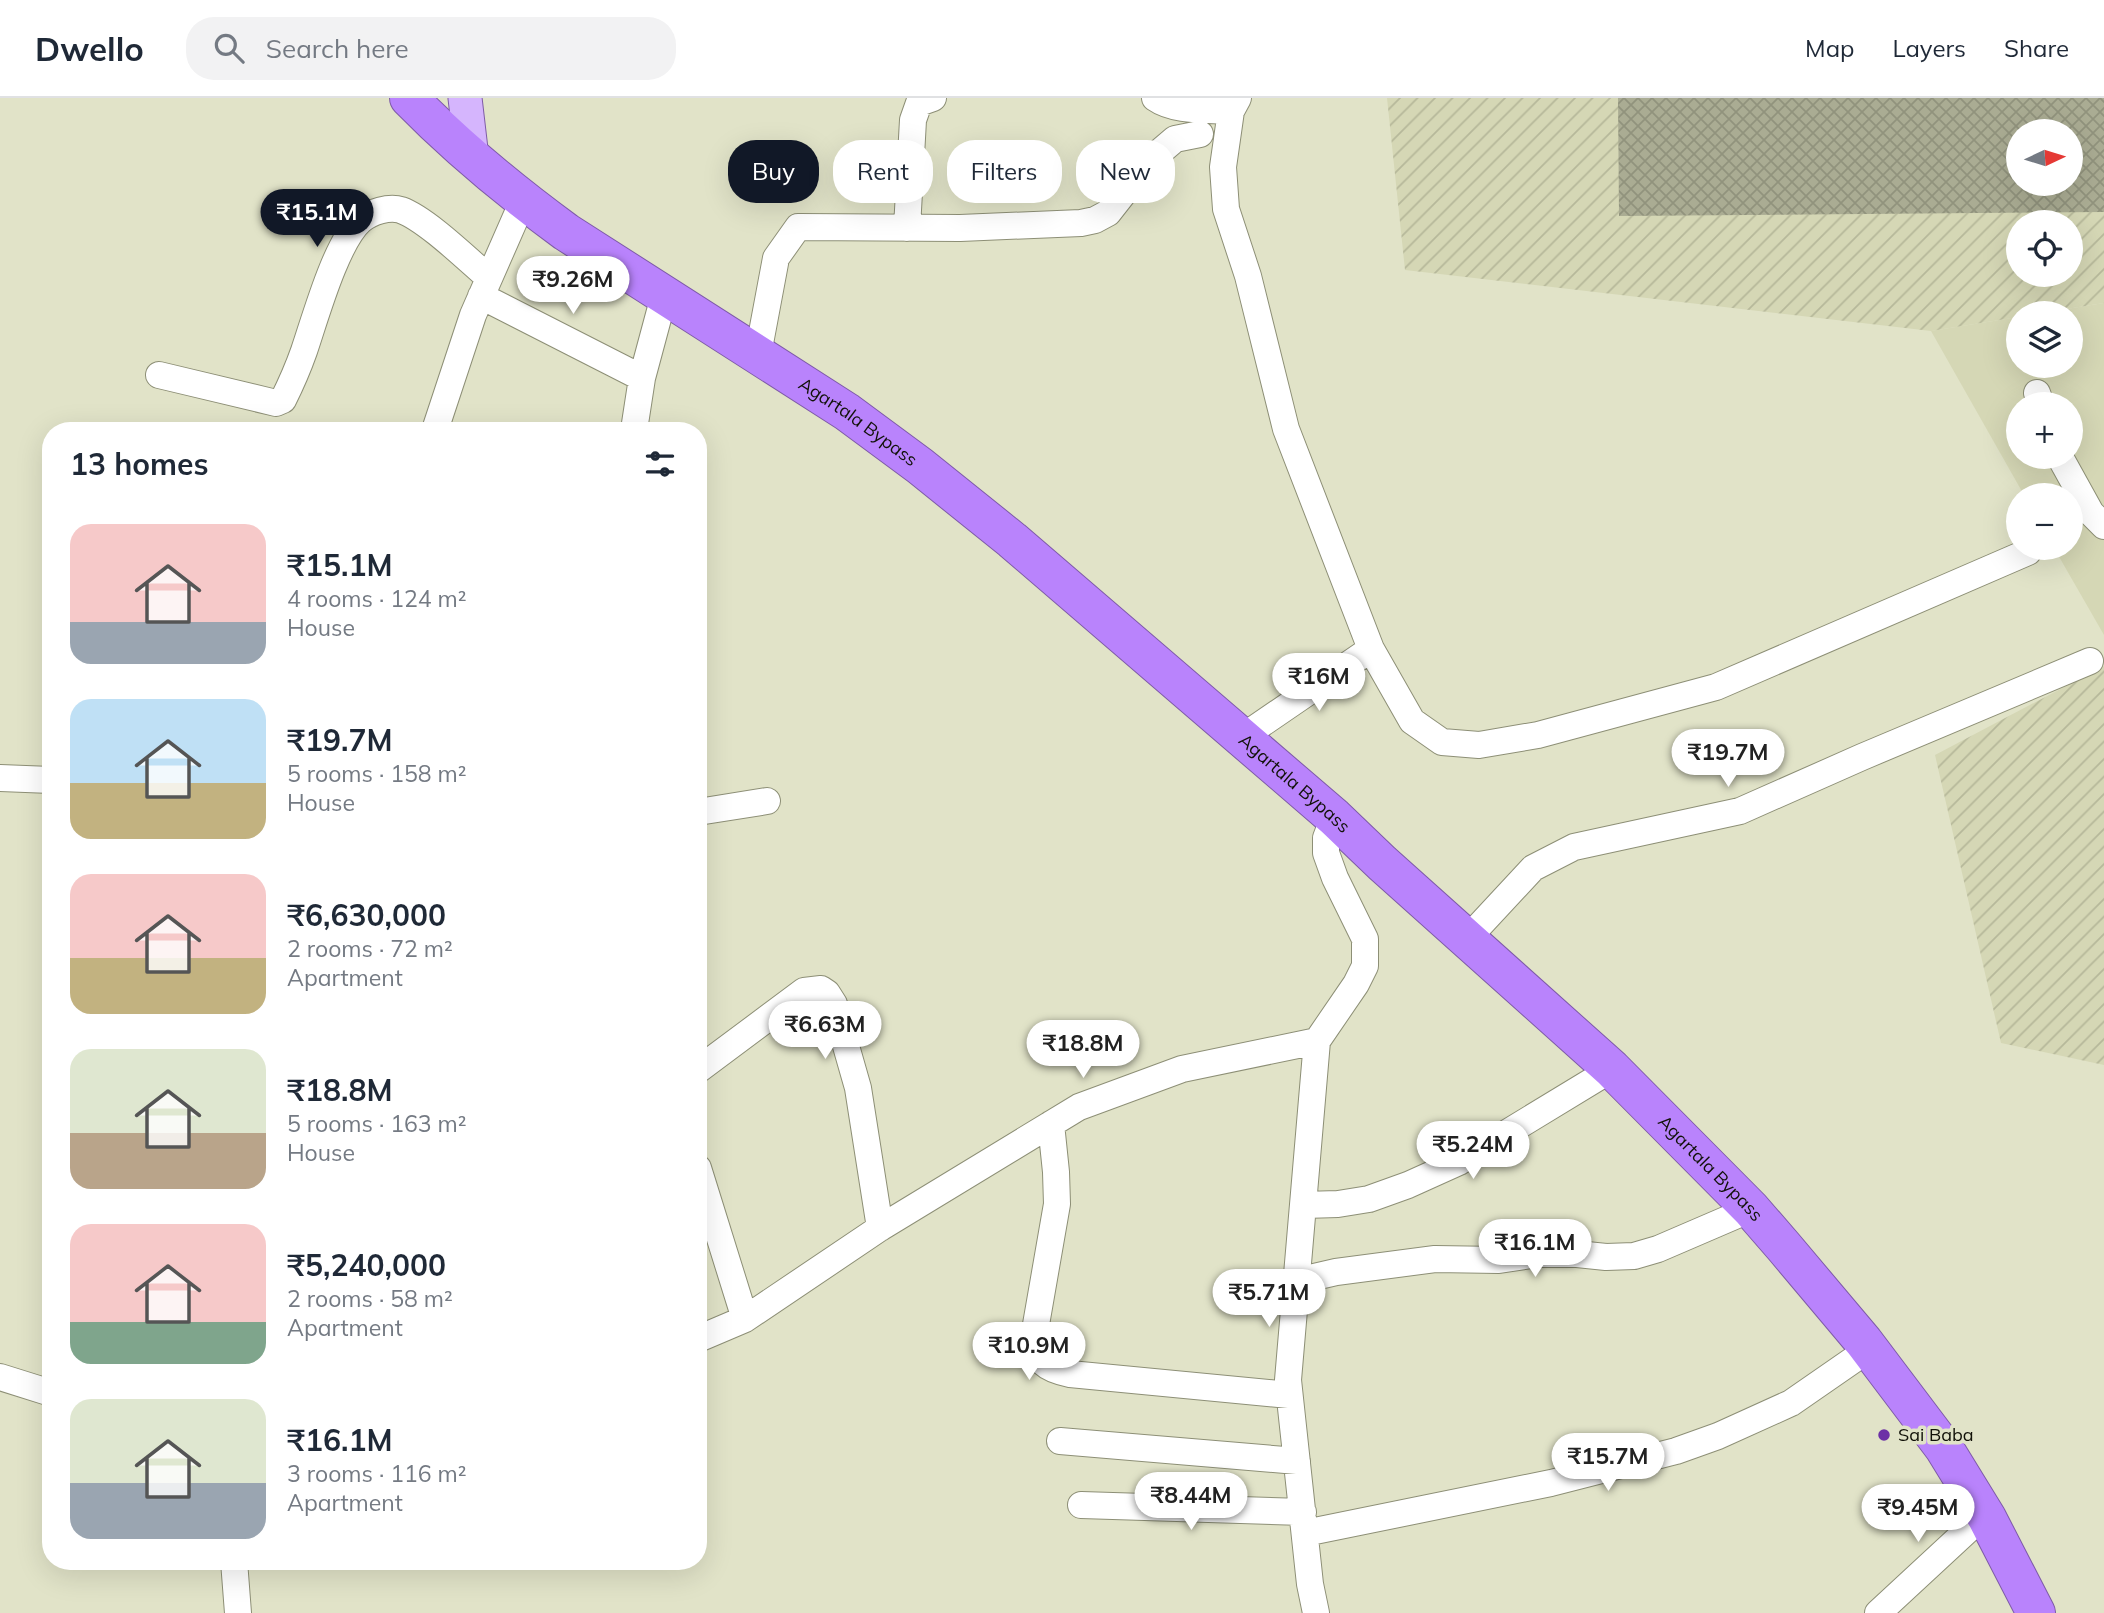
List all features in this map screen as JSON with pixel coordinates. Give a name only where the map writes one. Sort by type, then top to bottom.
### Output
[{"type":"highway","name":"Agartala Bypass","points":[[410,98],[472,158],[523,201],[664,296],[847,412],[965,502],[1334,817],[1612,1069],[1751,1209],[1869,1349],[1936,1437],[1987,1518],[2036,1613]]},
{"type":"main road","points":[[465,98],[472,158]]},
{"type":"street","points":[[907,228],[913,120],[919,103],[933,98]]},
{"type":"street","points":[[1155,98],[1161,102],[1234,104],[1223,167],[1226,209],[1248,276],[1286,429],[1371,649],[1412,721],[1442,742],[1479,745],[1538,735],[1716,687],[2010,560]]},
{"type":"street","points":[[1182,103],[1200,134],[1225,155]]},
{"type":"street","points":[[758,354],[776,258],[798,227],[960,228],[1081,223],[1095,220],[1108,213],[1148,162],[1175,139],[1200,134]]},
{"type":"street","points":[[438,422],[473,315],[523,201]]},
{"type":"street","points":[[159,375],[276,403],[284,400],[326,286],[347,240],[360,221],[376,212],[398,208],[415,216],[485,287],[642,378]]},
{"type":"street","points":[[635,422],[642,378],[664,296]]},
{"type":"street","points":[[2067,469],[2091,513],[2104,526]]},
{"type":"street","points":[[1241,738],[1371,649]]},
{"type":"street","points":[[1467,939],[1532,868],[1574,847],[1740,811],[2090,661]]},
{"type":"street","points":[[0,778],[42,780]]},
{"type":"street","points":[[707,811],[767,801]]},
{"type":"street","points":[[1316,1613],[1288,1380],[1317,1041],[1356,984],[1365,966],[1365,939],[1335,878],[1326,853],[1326,838],[1334,817]]},
{"type":"street","points":[[707,1063],[804,991],[815,988],[827,993],[834,1004],[858,1088],[880,1228]]},
{"type":"street","points":[[707,1335],[745,1319],[880,1228],[1079,1107],[1182,1069],[1317,1041]]},
{"type":"street","points":[[1304,1205],[1338,1204],[1369,1199],[1408,1185],[1460,1162],[1612,1069]]},
{"type":"street","points":[[1051,1124],[1057,1204],[1034,1336],[1035,1351],[1042,1362],[1052,1370],[1070,1374],[1289,1395]]},
{"type":"street","points":[[707,1197],[745,1319]]},
{"type":"street","points":[[1297,1281],[1336,1272],[1435,1259],[1499,1259],[1538,1254],[1577,1254],[1606,1258],[1634,1256],[1658,1249],[1751,1209]]},
{"type":"street","points":[[1081,1505],[1304,1522],[1551,1483],[1676,1451],[1718,1436],[1791,1403],[1869,1349]]},
{"type":"street","points":[[0,1377],[42,1390]]},
{"type":"street","points":[[1060,1441],[1297,1461]]},
{"type":"street","points":[[1878,1613],[1972,1526],[1987,1518]]},
{"type":"street","points":[[235,1570],[238,1613]]},
{"type":"shaded area","points":[[1387,98],[2104,98],[2104,303],[2083,306],[2083,301],[2006,301],[2006,319],[1931,331],[1405,270]]},
{"type":"shaded area","points":[[2104,303],[2104,635],[2061,560],[2083,560],[2083,483],[2017,483],[2009,469],[2083,469],[2083,392],[2006,392],[2006,463],[1931,331],[2006,319],[2006,378],[2083,378],[2083,306]]},
{"type":"shaded area","points":[[2104,666],[2104,1065],[2001,1043],[1935,755]]},
{"type":"building","points":[[1618,98],[2104,98],[2104,212],[2006,210],[2006,213],[1619,216]]},
{"type":"place","name":"Sai Baba","points":[[1884,1435]]}]
